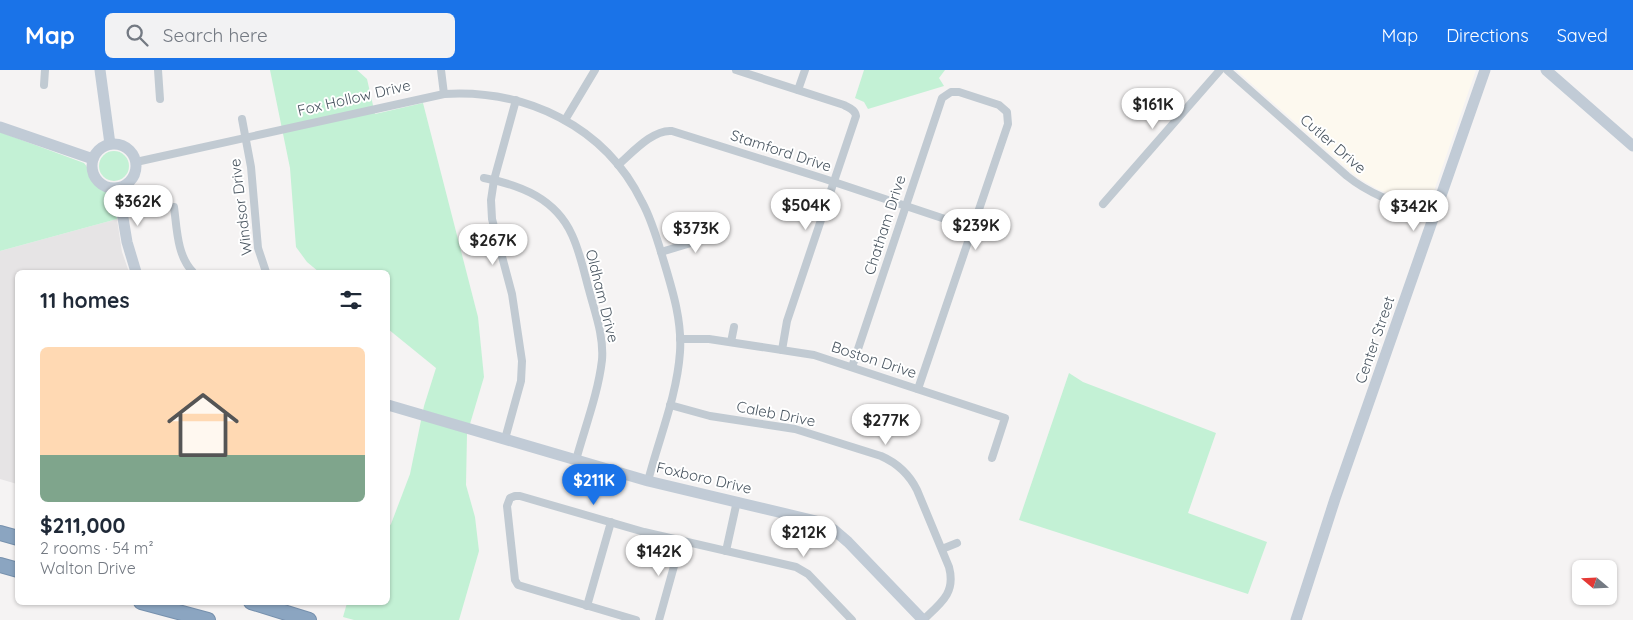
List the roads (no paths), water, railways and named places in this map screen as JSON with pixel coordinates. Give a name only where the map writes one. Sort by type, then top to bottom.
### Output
[{"type":"highway","points":[[0,533],[15,537]]},
{"type":"highway","points":[[0,565],[15,569]]},
{"type":"highway","points":[[152,605],[208,620]]},
{"type":"highway","points":[[261,605],[309,620]]},
{"type":"street","points":[[44,85],[45,70]]},
{"type":"street","points":[[100,70],[110,144]]},
{"type":"street","points":[[158,70],[160,99]]},
{"type":"street","points":[[441,70],[444,94]]},
{"type":"street","points":[[565,120],[594,70]]},
{"type":"street","points":[[736,70],[844,105],[855,112],[854,124],[787,321],[782,350]]},
{"type":"street","points":[[798,90],[805,70]]},
{"type":"street","points":[[1103,204],[1220,70]]},
{"type":"street","name":"Cutler Drive","points":[[1227,70],[1360,186],[1380,197],[1434,216]]},
{"type":"street","name":"Center Street","points":[[1296,620],[1340,484],[1485,70]]},
{"type":"street","points":[[1546,70],[1633,146]]},
{"type":"street","name":"Chatham Drive","points":[[852,367],[941,101],[947,93],[955,91],[999,105],[1007,112],[1008,124],[972,228]]},
{"type":"street","name":"Fox Hollow Drive","points":[[136,162],[444,94],[480,94],[516,100],[541,108],[565,120],[592,139],[618,165],[642,201],[661,252],[675,302],[680,339],[677,372],[670,405],[648,480]]},
{"type":"street","points":[[505,439],[520,388],[522,361],[512,294],[491,214],[491,200],[494,180],[516,100]]},
{"type":"street","name":"Windsor Drive","points":[[242,119],[252,174],[258,248],[264,270]]},
{"type":"street","points":[[0,127],[93,159]]},
{"type":"street","name":"Stamford Drive","points":[[618,165],[654,134],[667,130],[834,182],[972,228]]},
{"type":"street","points":[[110,144],[122,145],[127,148],[136,162],[136,172],[131,181],[118,188],[106,186],[99,182],[93,171],[93,159],[98,151],[110,144]]},
{"type":"street","name":"Oldham Drive","points":[[484,178],[526,190],[541,198],[555,210],[572,236],[598,324],[602,351],[599,379],[576,460]]},
{"type":"street","points":[[118,188],[129,252],[135,270]]},
{"type":"street","points":[[174,208],[182,254],[186,265],[191,270]]},
{"type":"street","points":[[918,389],[972,228]]},
{"type":"street","points":[[661,252],[724,233]]},
{"type":"street","points":[[731,342],[734,327]]},
{"type":"street","name":"Boston Drive","points":[[680,339],[705,338],[814,355],[1006,418],[992,458]]},
{"type":"street","name":"Caleb Drive","points":[[670,405],[710,416],[794,429],[881,456],[902,469],[914,484],[951,573],[950,588],[943,600],[923,620]]},
{"type":"street","name":"Foxboro Drive","points":[[390,406],[648,480],[810,518],[828,527],[848,542],[923,620]]},
{"type":"street","points":[[636,620],[518,585],[515,580],[507,504],[510,498],[518,496],[644,532],[800,569],[808,574],[852,620]]},
{"type":"street","points":[[726,551],[737,501]]},
{"type":"street","points":[[587,606],[611,522]]},
{"type":"street","points":[[659,620],[681,540]]},
{"type":"street","points":[[942,549],[957,543]]}]
